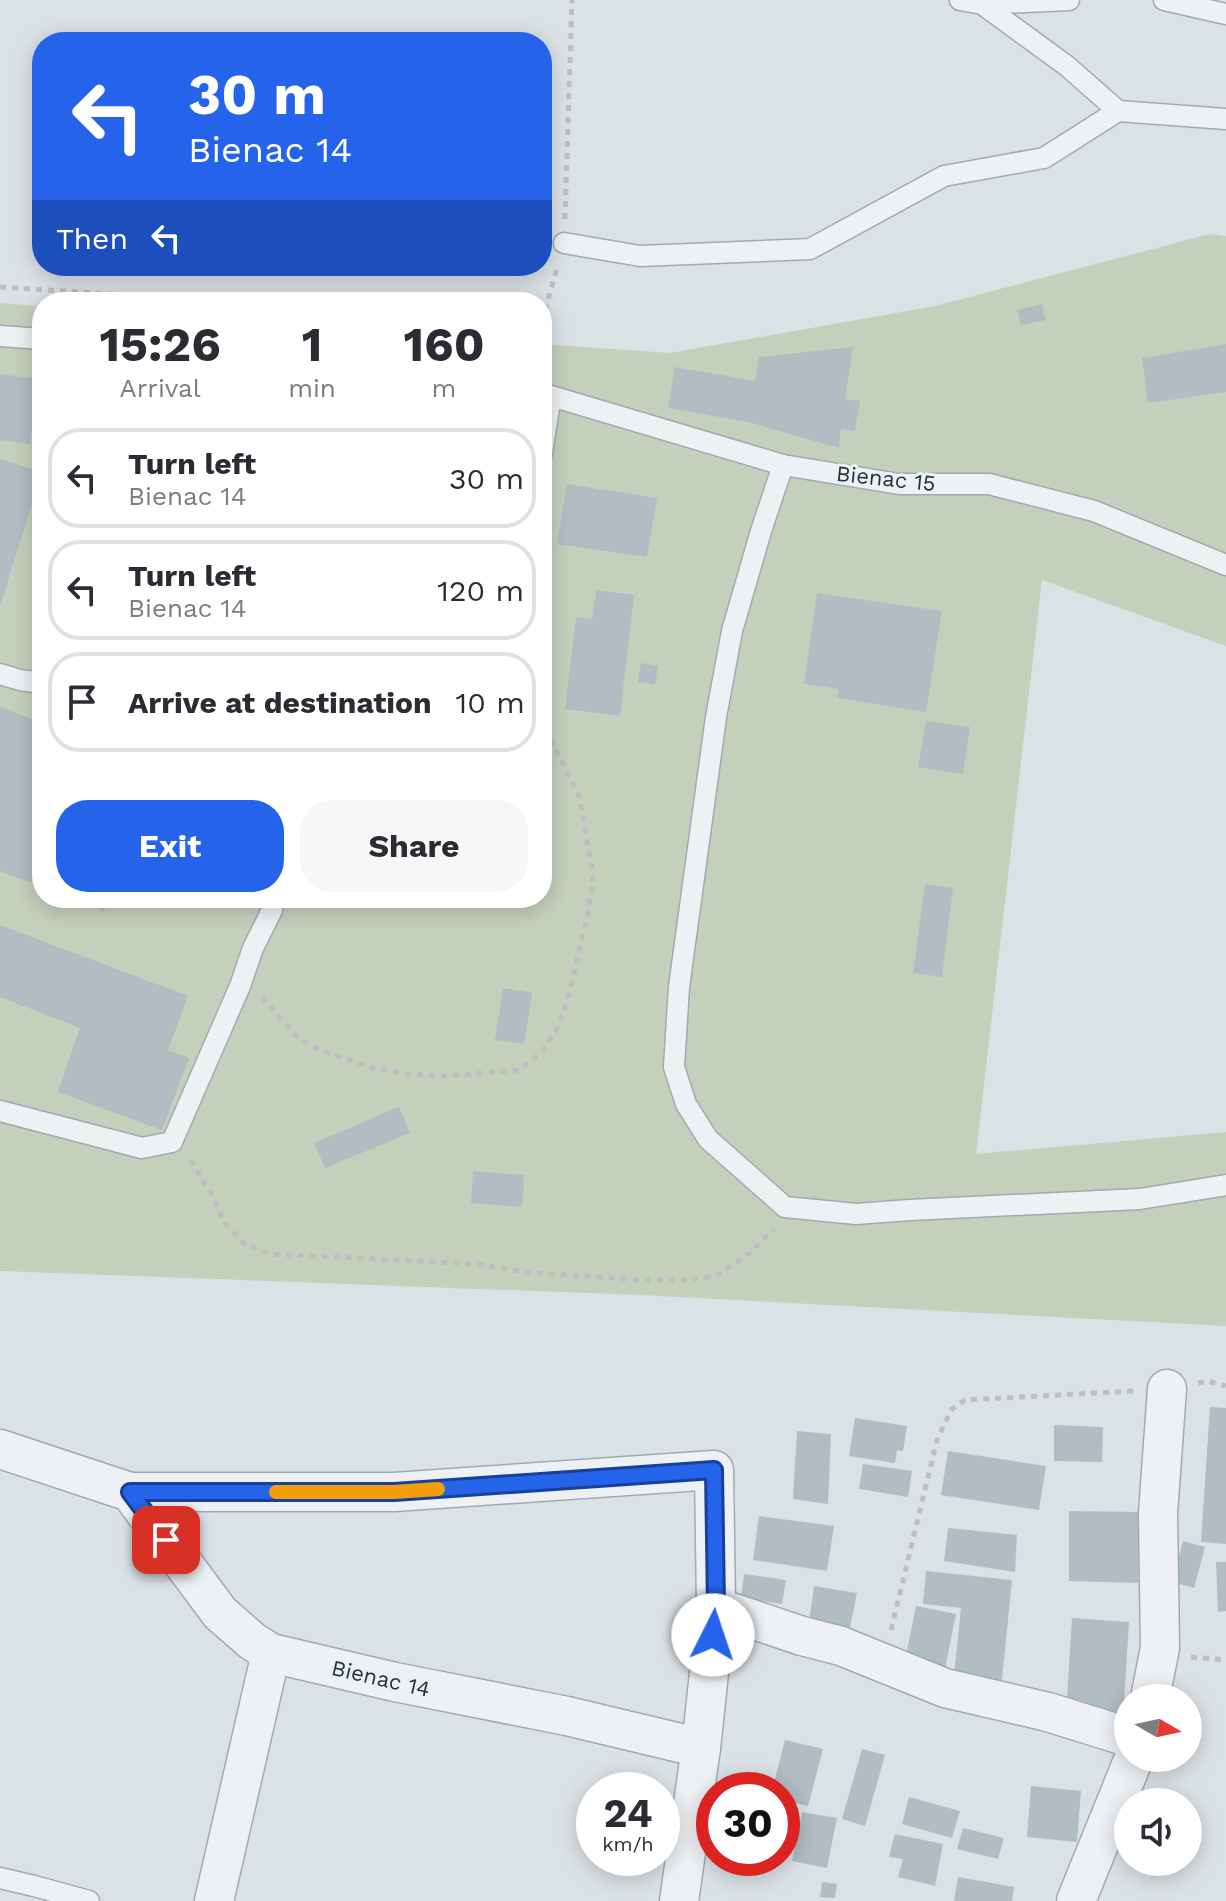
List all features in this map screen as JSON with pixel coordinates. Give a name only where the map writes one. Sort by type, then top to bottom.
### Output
[{"type":"street","points":[[1153,1684],[1160,1648],[1158,1513],[1167,1389]]},
{"type":"street","points":[[0,1449],[130,1492],[394,1492],[714,1470],[716,1607],[701,1748],[679,1901]]},
{"type":"street","name":"Bienac 14","points":[[130,1492],[220,1613],[271,1653],[701,1748]]},
{"type":"street","points":[[716,1607],[841,1646],[945,1688],[1048,1712],[1114,1733]]},
{"type":"street","points":[[214,1901],[271,1653]]},
{"type":"street","points":[[1076,1901],[1128,1772]]},
{"type":"lane","points":[[960,0],[982,4],[1069,0]]},
{"type":"lane","points":[[1164,0],[1226,14]]},
{"type":"lane","points":[[982,4],[1067,66],[1118,111]]},
{"type":"lane","points":[[564,243],[640,256],[810,249],[944,176],[1044,158],[1118,111],[1226,119]]},
{"type":"lane","points":[[0,336],[32,338]]},
{"type":"lane","name":"Bienac 15","points":[[552,398],[783,465],[899,484],[989,484],[1094,511],[1226,565]]},
{"type":"lane","points":[[783,465],[732,631],[716,717],[679,987],[674,1067],[686,1104],[708,1139],[785,1207],[856,1214],[1140,1199],[1226,1185]]},
{"type":"lane","points":[[0,674],[32,682]]},
{"type":"lane","points":[[0,1111],[142,1148],[172,1142],[272,908]]},
{"type":"lane","points":[[0,1878],[89,1901]]},
{"type":"path","points":[[550,292],[564,243],[572,0]]},
{"type":"path","points":[[0,287],[79,292]]},
{"type":"path","points":[[240,986],[261,996],[298,1038],[322,1051],[373,1068],[405,1074],[445,1076],[520,1070],[542,1052],[558,1027],[567,1002],[593,882],[579,796],[552,742]]},
{"type":"path","points":[[172,1142],[187,1155],[199,1173],[225,1224],[245,1244],[271,1254],[479,1264],[524,1272],[687,1280],[716,1276],[750,1253],[778,1225],[785,1207]]},
{"type":"path","points":[[883,1662],[937,1440],[951,1410],[965,1400],[1167,1389],[1208,1381],[1226,1386]]},
{"type":"green space","points":[[1210,234],[1226,236],[1226,646],[1042,580],[976,1154],[1226,1132],[1226,1326],[640,1295],[0,1271],[0,303],[32,305],[32,908],[552,908],[552,345],[670,353],[935,306]]},
{"type":"building","points":[[1042,304],[1046,320],[1021,325],[1017,310]]},
{"type":"building","points":[[1226,344],[1226,392],[1148,403],[1142,358]]},
{"type":"building","points":[[853,347],[845,399],[860,401],[855,431],[841,429],[839,448],[748,422],[668,408],[675,367],[755,381],[759,357]]},
{"type":"building","points":[[0,374],[32,378],[30,444],[0,440]]},
{"type":"building","points":[[0,459],[32,469],[32,504],[0,603]]},
{"type":"building","points":[[567,484],[657,498],[647,557],[557,544]]},
{"type":"building","points":[[596,590],[634,595],[620,716],[565,709],[576,617],[592,619]]},
{"type":"building","points":[[817,593],[942,611],[926,712],[837,698],[839,689],[804,684]]},
{"type":"building","points":[[641,663],[658,666],[655,685],[638,682]]},
{"type":"building","points":[[0,707],[32,719],[32,883],[0,871]]},
{"type":"building","points":[[926,721],[970,727],[963,774],[918,767]]},
{"type":"building","points":[[925,884],[953,888],[942,977],[913,973]]},
{"type":"building","points":[[0,925],[188,996],[168,1050],[189,1058],[162,1130],[58,1092],[80,1028],[0,997]]},
{"type":"building","points":[[503,988],[532,993],[524,1044],[495,1040]]},
{"type":"building","points":[[399,1107],[410,1133],[325,1168],[314,1143]]},
{"type":"building","points":[[473,1171],[524,1175],[522,1207],[471,1203]]},
{"type":"building","points":[[1210,1407],[1226,1408],[1226,1544],[1201,1542]]},
{"type":"building","points":[[855,1418],[907,1426],[903,1451],[897,1450],[895,1463],[849,1456]]},
{"type":"building","points":[[1054,1425],[1103,1427],[1102,1462],[1054,1461]]},
{"type":"building","points":[[797,1431],[831,1434],[828,1504],[793,1499]]},
{"type":"building","points":[[948,1451],[1046,1466],[1039,1510],[941,1495]]},
{"type":"building","points":[[863,1464],[912,1471],[908,1497],[859,1489]]},
{"type":"building","points":[[1069,1511],[1139,1512],[1138,1583],[1069,1581]]},
{"type":"building","points":[[759,1516],[834,1526],[827,1571],[753,1560]]},
{"type":"building","points":[[948,1528],[1017,1535],[1015,1572],[944,1561]]},
{"type":"building","points":[[1183,1541],[1205,1547],[1194,1588],[1172,1582]]},
{"type":"building","points":[[1216,1562],[1226,1562],[1226,1611],[1218,1612]]},
{"type":"building","points":[[926,1571],[1012,1580],[1001,1689],[953,1684],[961,1608],[923,1604]]},
{"type":"building","points":[[744,1574],[786,1580],[782,1604],[741,1598]]},
{"type":"building","points":[[814,1586],[857,1593],[848,1637],[808,1630]]},
{"type":"building","points":[[916,1606],[956,1614],[944,1674],[904,1666]]},
{"type":"building","points":[[1072,1618],[1129,1622],[1125,1684],[1114,1684],[1114,1717],[1066,1714]]},
{"type":"building","points":[[785,1740],[823,1749],[808,1806],[800,1804],[800,1772],[777,1772]]},
{"type":"building","points":[[862,1749],[885,1755],[865,1826],[842,1819]]},
{"type":"building","points":[[1031,1786],[1081,1791],[1077,1842],[1027,1837]]},
{"type":"building","points":[[909,1797],[960,1811],[952,1838],[902,1824]]},
{"type":"building","points":[[802,1812],[837,1818],[827,1868],[800,1863]]},
{"type":"building","points":[[963,1828],[1004,1838],[998,1859],[957,1849]]},
{"type":"building","points":[[895,1834],[943,1844],[935,1886],[898,1877],[903,1859],[889,1857]]},
{"type":"building","points":[[958,1877],[1014,1887],[1012,1901],[954,1901]]},
{"type":"building","points":[[822,1882],[837,1884],[835,1898],[820,1897]]},
{"type":"slow traffic","points":[[276,1492],[438,1489]]},
{"type":"route","points":[[166,1540],[130,1492],[394,1492],[714,1470],[716,1607],[713,1635]]}]
